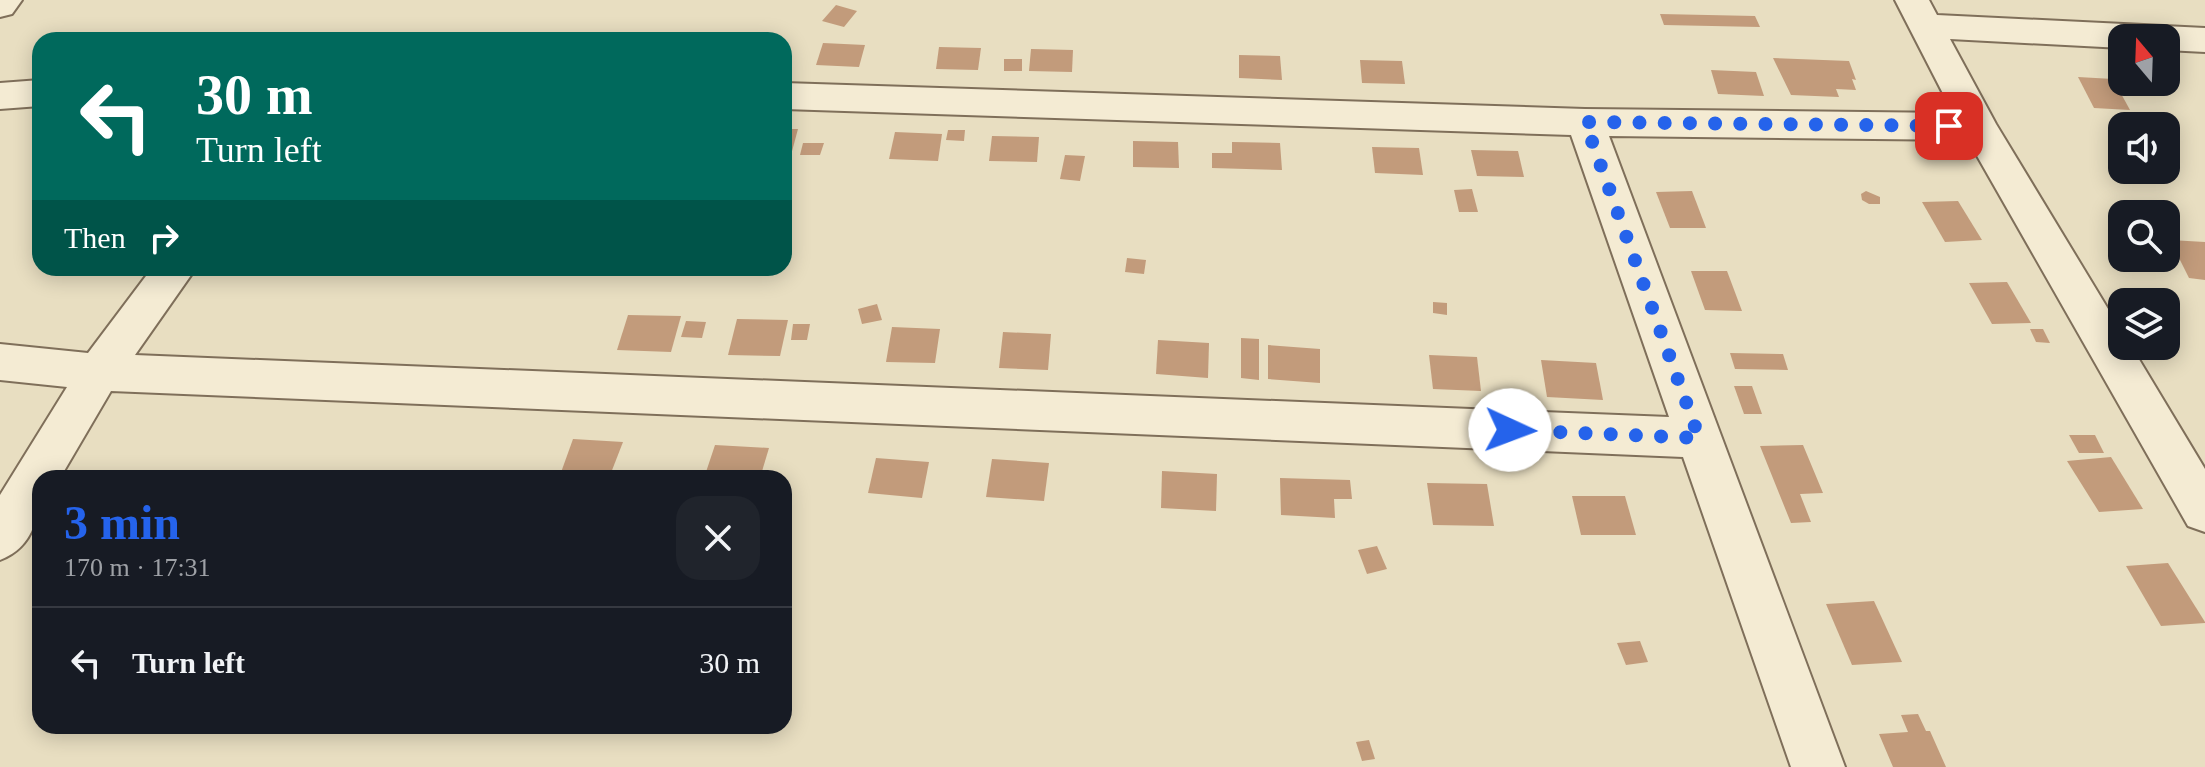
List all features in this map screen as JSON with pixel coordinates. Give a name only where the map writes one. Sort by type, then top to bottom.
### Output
[{"type":"street","points":[[0,6],[5,0]]},
{"type":"street","points":[[1918,13],[2108,32]]},
{"type":"street","points":[[1918,13],[1979,127],[2205,511]]},
{"type":"street","points":[[2180,39],[2205,40]]},
{"type":"street","points":[[0,96],[32,94]]},
{"type":"street","points":[[792,96],[1585,122],[1979,127]]},
{"type":"street","points":[[1585,122],[1818,767]]},
{"type":"street","points":[[41,470],[99,372],[169,276]]},
{"type":"street","points":[[0,362],[99,372],[1699,438]]},
{"type":"street","points":[[0,538],[32,484]]},
{"type":"building","points":[[836,5],[857,11],[844,27],[822,21]]},
{"type":"building","points":[[1660,14],[1755,16],[1760,27],[1664,25]]},
{"type":"building","points":[[823,43],[865,45],[859,67],[816,65]]},
{"type":"building","points":[[939,47],[981,48],[978,70],[936,69]]},
{"type":"building","points":[[1031,49],[1073,50],[1072,72],[1029,71]]},
{"type":"building","points":[[1239,55],[1280,56],[1282,80],[1239,78]]},
{"type":"building","points":[[1773,58],[1849,61],[1856,90],[1836,89],[1839,97],[1791,95]]},
{"type":"building","points":[[1004,59],[1022,59],[1022,71],[1004,71]]},
{"type":"building","points":[[1360,60],[1402,61],[1405,84],[1362,83]]},
{"type":"building","points":[[1711,70],[1756,72],[1764,96],[1718,94]]},
{"type":"building","points":[[2078,77],[2108,79],[2108,96],[2122,96],[2130,110],[2094,108]]},
{"type":"building","points":[[792,129],[798,129],[792,151]]},
{"type":"building","points":[[948,130],[965,130],[964,141],[946,140]]},
{"type":"building","points":[[895,132],[942,134],[938,161],[889,159]]},
{"type":"building","points":[[992,136],[1039,137],[1037,162],[989,161]]},
{"type":"building","points":[[1133,141],[1178,142],[1179,168],[1133,167]]},
{"type":"building","points":[[1232,142],[1280,143],[1282,170],[1212,168],[1212,153],[1232,153]]},
{"type":"building","points":[[803,143],[824,143],[820,155],[800,155]]},
{"type":"building","points":[[1372,147],[1419,148],[1423,175],[1375,173]]},
{"type":"building","points":[[1471,150],[1518,151],[1524,177],[1477,176]]},
{"type":"building","points":[[1065,155],[1085,156],[1080,181],[1060,179]]},
{"type":"building","points":[[1472,189],[1478,212],[1459,212],[1454,190]]},
{"type":"building","points":[[1692,191],[1706,228],[1670,228],[1656,192]]},
{"type":"building","points":[[1866,191],[1880,197],[1880,204],[1862,200],[1861,194]]},
{"type":"building","points":[[1958,201],[1982,240],[1945,242],[1922,202]]},
{"type":"building","points":[[2180,241],[2205,242],[2205,280],[2189,278],[2180,260]]},
{"type":"building","points":[[1127,258],[1146,260],[1144,274],[1125,272]]},
{"type":"building","points":[[1691,271],[1727,271],[1742,311],[1705,310]]},
{"type":"building","points":[[2007,282],[2031,323],[1992,324],[1969,283]]},
{"type":"building","points":[[1433,302],[1447,303],[1447,315],[1433,313]]},
{"type":"building","points":[[877,304],[882,320],[862,324],[858,309]]},
{"type":"building","points":[[628,315],[681,316],[671,352],[617,350]]},
{"type":"building","points":[[737,319],[788,320],[780,356],[728,355]]},
{"type":"building","points":[[686,321],[706,322],[702,338],[681,337]]},
{"type":"building","points":[[793,324],[810,324],[807,340],[791,340]]},
{"type":"building","points":[[892,327],[940,329],[935,363],[886,362]]},
{"type":"building","points":[[2030,329],[2043,329],[2050,343],[2036,342]]},
{"type":"building","points":[[1003,332],[1051,334],[1048,370],[999,368]]},
{"type":"building","points":[[1241,338],[1259,339],[1259,380],[1241,378]]},
{"type":"building","points":[[1158,340],[1209,343],[1208,378],[1156,374]]},
{"type":"building","points":[[1268,345],[1320,349],[1320,383],[1268,379]]},
{"type":"building","points":[[1730,353],[1783,354],[1788,370],[1735,369]]},
{"type":"building","points":[[1429,355],[1477,357],[1481,391],[1433,389]]},
{"type":"building","points":[[1541,360],[1596,363],[1603,400],[1547,397]]},
{"type":"building","points":[[1734,386],[1752,386],[1762,414],[1744,414]]},
{"type":"building","points":[[2069,435],[2095,435],[2104,453],[2079,453]]},
{"type":"building","points":[[573,439],[623,442],[612,470],[562,470]]},
{"type":"building","points":[[715,445],[769,448],[762,470],[707,470]]},
{"type":"building","points":[[1803,445],[1823,493],[1800,494],[1811,522],[1791,523],[1760,446]]},
{"type":"building","points":[[2111,457],[2143,509],[2099,512],[2067,461]]},
{"type":"building","points":[[876,458],[929,462],[922,498],[868,493]]},
{"type":"building","points":[[992,459],[1049,463],[1044,501],[986,497]]},
{"type":"building","points":[[1162,471],[1217,474],[1216,511],[1161,508]]},
{"type":"building","points":[[1280,478],[1350,480],[1352,499],[1334,499],[1335,518],[1281,515]]},
{"type":"building","points":[[1427,483],[1487,484],[1494,526],[1433,525]]},
{"type":"building","points":[[1572,496],[1625,496],[1636,535],[1581,535]]},
{"type":"building","points":[[1377,546],[1387,569],[1367,574],[1358,550]]},
{"type":"building","points":[[2168,563],[2205,623],[2161,626],[2126,566]]},
{"type":"building","points":[[1874,601],[1902,662],[1852,665],[1826,604]]},
{"type":"building","points":[[1640,641],[1648,662],[1626,665],[1617,643]]},
{"type":"building","points":[[1918,714],[1926,731],[1930,731],[1946,767],[1893,767],[1879,734],[1908,732],[1901,715]]},
{"type":"building","points":[[1369,740],[1375,759],[1362,761],[1356,742]]},
{"type":"route","points":[[1510,430],[1699,438],[1585,122],[1949,126]]}]
